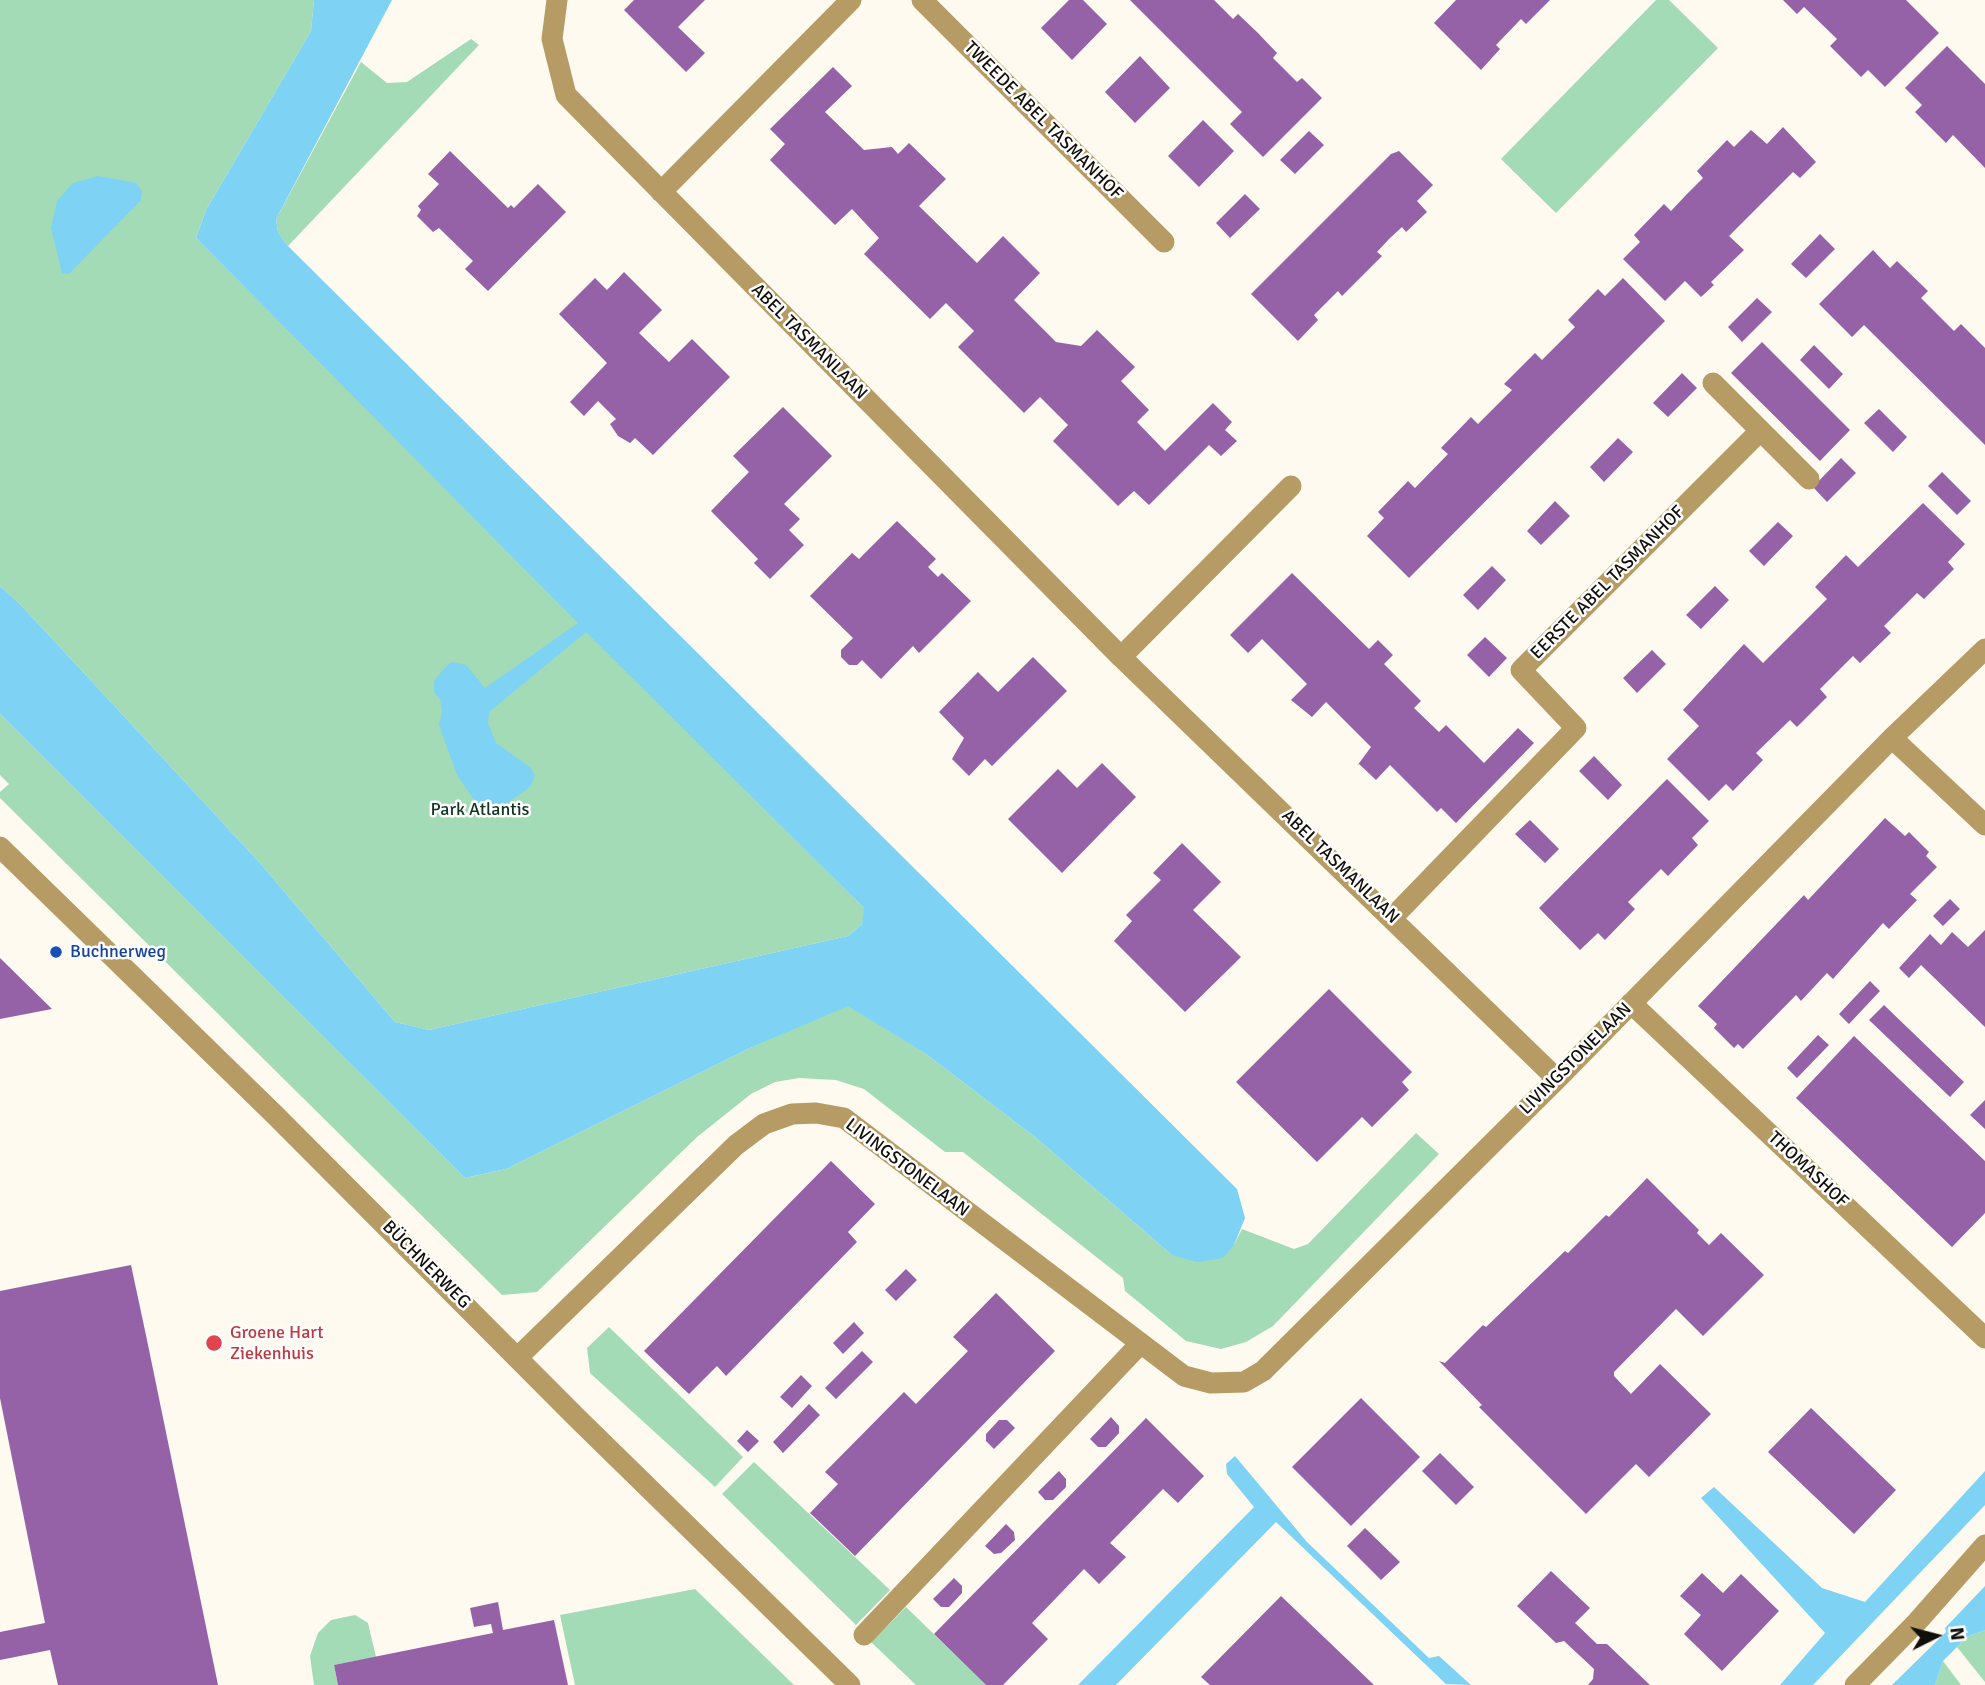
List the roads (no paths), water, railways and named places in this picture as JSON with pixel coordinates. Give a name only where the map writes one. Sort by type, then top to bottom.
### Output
[{"type":"street","name":"ABEL TASMANLAAN","points":[[557,0],[552,39],[566,95],[1121,657],[1557,1079]]},
{"type":"street","points":[[661,192],[851,0]]},
{"type":"street","name":"TWEEDE ABEL TASMANHOF","points":[[922,0],[1164,242]]},
{"type":"street","points":[[1713,383],[1810,479]]},
{"type":"street","name":"EERSTE ABEL TASMANHOF","points":[[1392,918],[1576,728],[1521,670],[1760,431]]},
{"type":"street","points":[[1121,657],[1291,486]]},
{"type":"street","name":"LIVINGSTONELAAN","points":[[518,1357],[736,1145],[764,1124],[792,1114],[816,1112],[844,1118],[1139,1345],[1184,1376],[1211,1383],[1244,1381],[1263,1371],[1557,1079],[1892,738],[1985,649]]},
{"type":"street","points":[[1892,738],[1985,825]]},
{"type":"street","name":"BÜCHNERWEG","points":[[0,847],[274,1114],[850,1685]]},
{"type":"street","name":"THOMASHOF","points":[[1631,1003],[1985,1338]]},
{"type":"street","points":[[863,1634],[1139,1345]]},
{"type":"street","points":[[1855,1685],[1917,1622],[1985,1545]]},
{"type":"water","points":[[314,0],[392,0],[276,219],[278,232],[288,246],[1237,1189],[1245,1218],[1234,1245],[1223,1258],[1197,1262],[1172,1255],[1035,1137],[926,1054],[848,1006],[748,1049],[506,1169],[465,1178],[0,714],[0,586],[20,604],[260,863],[395,1022],[429,1030],[848,936],[862,924],[864,908],[586,632],[489,712],[488,723],[496,743],[530,767],[535,776],[530,787],[503,806],[493,810],[485,809],[472,797],[457,775],[439,725],[442,711],[440,699],[434,692],[434,681],[451,662],[466,665],[485,688],[578,623],[196,238],[206,210],[311,31]]},
{"type":"water","points":[[98,176],[136,183],[142,191],[141,200],[69,274],[62,273],[51,228],[57,201],[73,183]]},
{"type":"water","points":[[1235,1456],[1307,1542],[1429,1658],[1439,1656],[1471,1685],[1446,1684],[1276,1522],[1116,1685],[1078,1685],[1254,1507],[1227,1474],[1226,1464]]},
{"type":"water","points":[[1985,1471],[1985,1505],[1813,1685],[1780,1685],[1825,1633],[1701,1498],[1714,1487],[1822,1588],[1865,1602]]},
{"type":"water","points":[[1985,1586],[1985,1630],[1967,1637],[1943,1661],[1935,1685],[1892,1685],[1946,1632],[1945,1628]]},
{"type":"place","name":"Buchnerweg","points":[[56,952]]},
{"type":"place","name":"Groene Hart Ziekenhuis","points":[[214,1343]]},
{"type":"park label","name":"Park Atlantis","points":[[480,810]]}]
